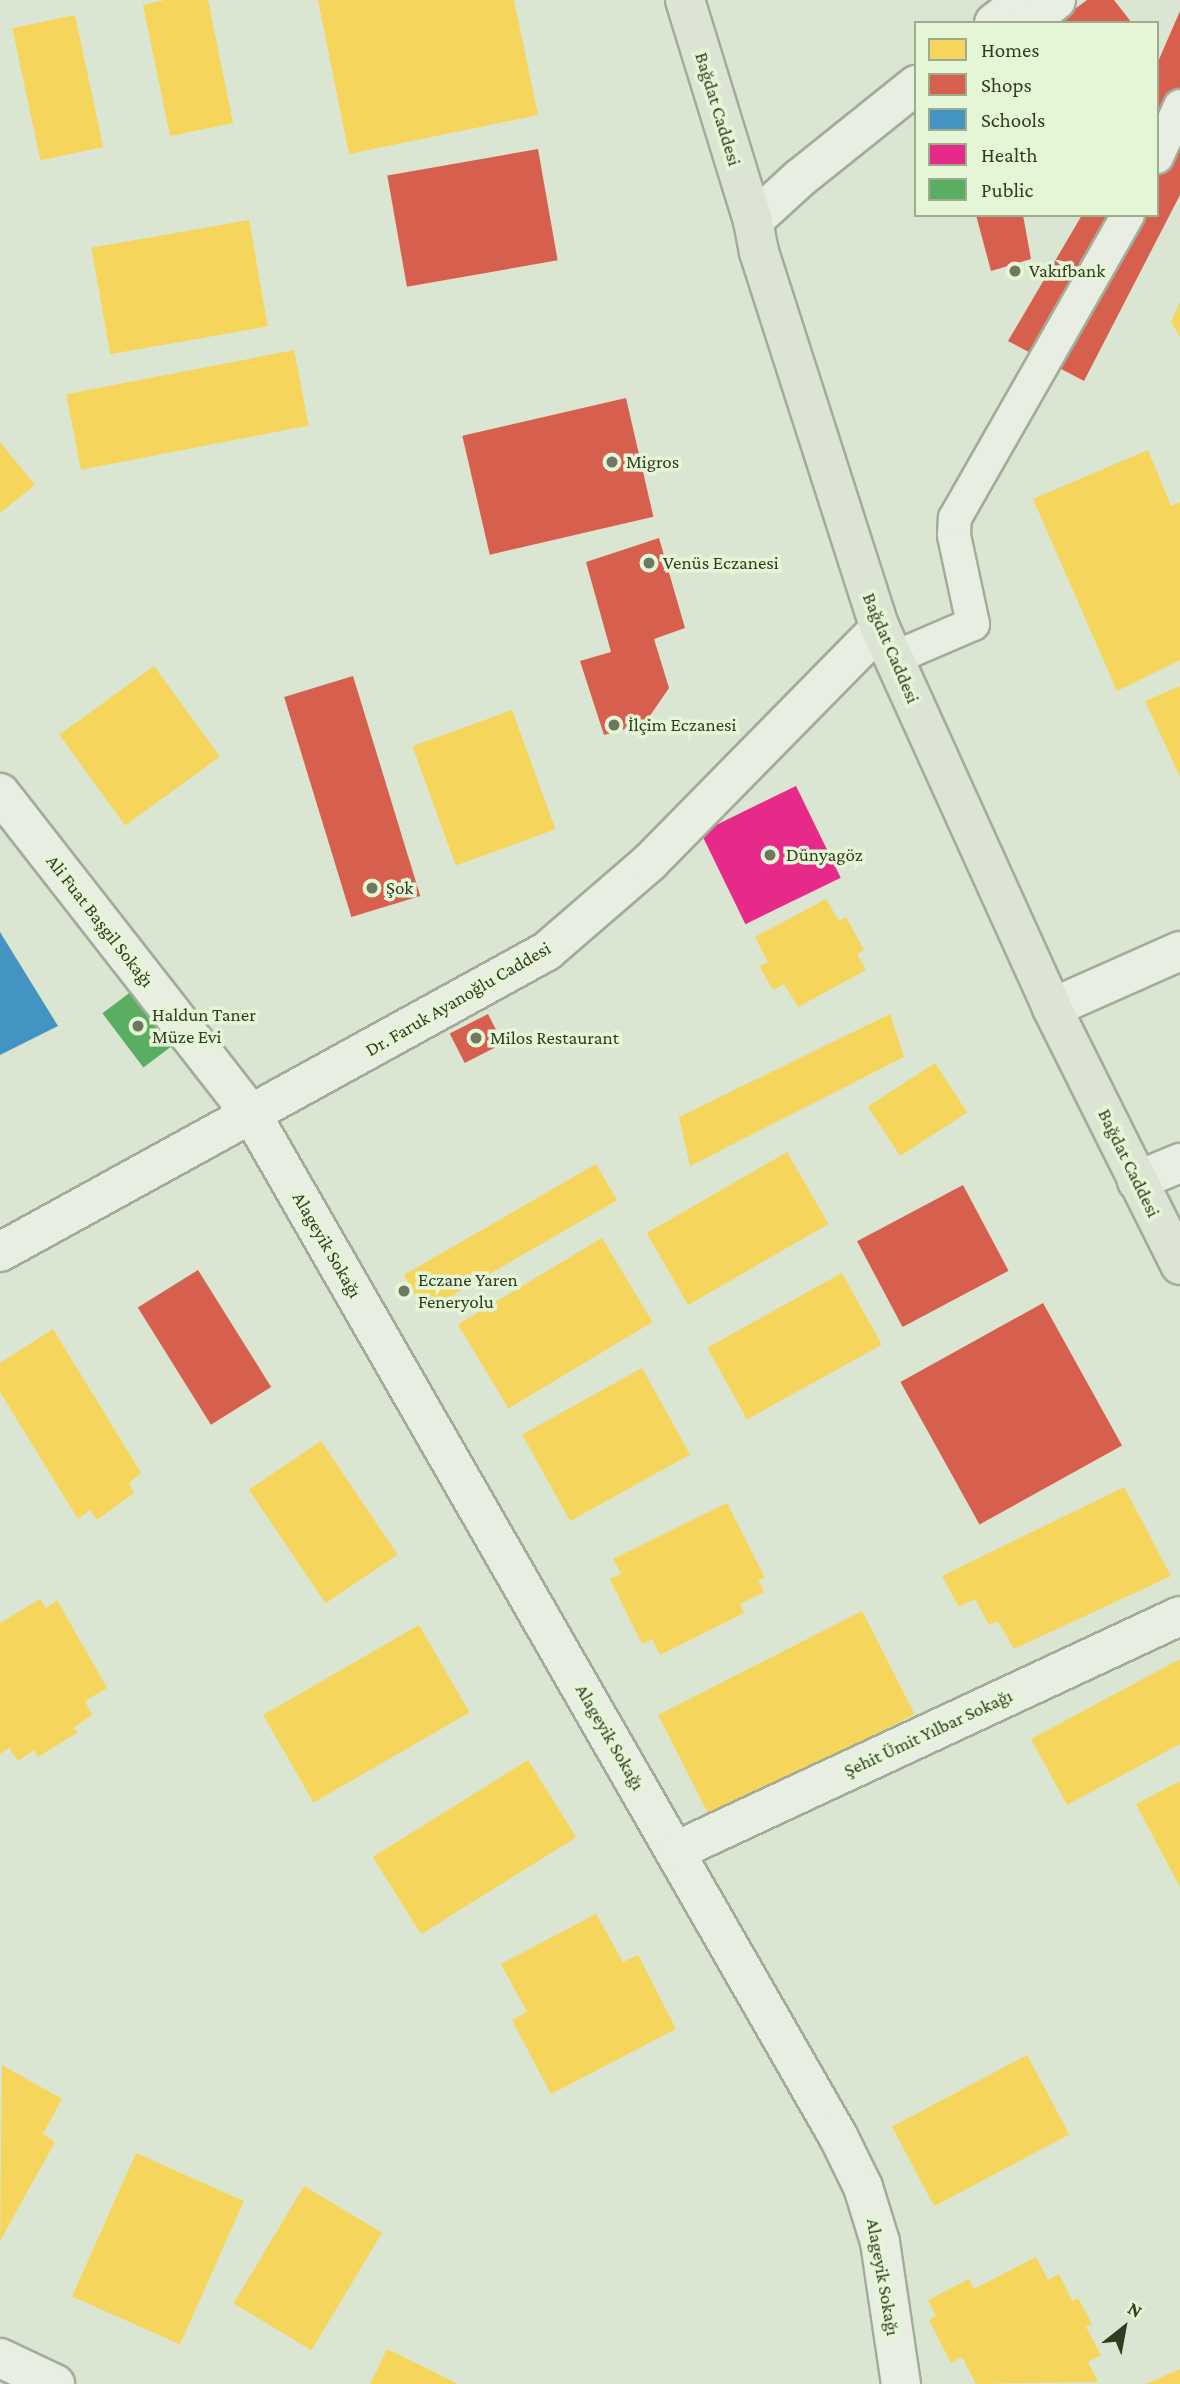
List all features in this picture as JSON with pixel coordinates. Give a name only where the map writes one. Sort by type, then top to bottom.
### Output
[{"type":"main road","name":"Bağdat Caddesi","points":[[685,0],[756,236],[887,643],[1052,1008],[1180,1265]]},
{"type":"street","points":[[997,21],[1023,0]]},
{"type":"street","points":[[1030,21],[1056,0]]},
{"type":"street","points":[[756,236],[800,178],[914,88]]},
{"type":"street","points":[[1159,153],[1180,106]]},
{"type":"street","points":[[756,236],[803,203],[914,115]]},
{"type":"street","points":[[887,643],[973,624],[954,535],[955,518],[1127,217]]},
{"type":"street","name":"Dr. Faruk Ayanoğlu Caddesi","points":[[0,1252],[547,951],[650,862],[887,643]]},
{"type":"street","name":"Ali Fuat Başgil Sokağı","points":[[0,793],[252,1115]]},
{"type":"street","points":[[1052,1008],[1180,951]]},
{"type":"street","name":"Alageyik Sokağı","points":[[252,1115],[838,2136],[863,2187],[880,2242],[901,2384]]},
{"type":"street","points":[[1137,1181],[1180,1163]]},
{"type":"street","name":"Şehit Ümit Yılbar Sokağı","points":[[676,1851],[1180,1616]]},
{"type":"street","points":[[0,2358],[55,2384]]},
{"type":"building: Homes","points":[[165,0],[208,0],[233,123],[170,136],[143,5]]},
{"type":"building: Homes","points":[[318,0],[514,0],[538,115],[349,154]]},
{"type":"building: Homes","points":[[75,15],[103,147],[40,160],[12,28]]},
{"type":"building: Homes","points":[[249,220],[268,326],[110,354],[91,248]]},
{"type":"building: Homes","points":[[1180,302],[1180,337],[1171,322]]},
{"type":"building: Homes","points":[[294,350],[309,426],[81,470],[66,394]]},
{"type":"building: Homes","points":[[0,442],[35,485],[0,513]]},
{"type":"building: Homes","points":[[1148,450],[1171,506],[1180,502],[1180,660],[1117,691],[1033,499]]},
{"type":"building: Homes","points":[[154,666],[220,757],[125,825],[59,735]]},
{"type":"building: Homes","points":[[1180,686],[1180,777],[1145,701]]},
{"type":"building: Homes","points":[[512,710],[555,829],[456,866],[412,746]]},
{"type":"building: Homes","points":[[826,899],[839,921],[846,917],[864,950],[857,954],[866,970],[798,1007],[784,984],[773,990],[759,966],[768,962],[755,937]]},
{"type":"building: Homes","points":[[890,1014],[904,1057],[690,1166],[679,1117]]},
{"type":"building: Homes","points":[[935,1063],[967,1112],[900,1156],[868,1107]]},
{"type":"building: Homes","points":[[787,1152],[828,1224],[688,1305],[647,1233]]},
{"type":"building: Homes","points":[[596,1164],[617,1200],[425,1311],[404,1275]]},
{"type":"building: Homes","points":[[602,1238],[652,1322],[508,1409],[458,1325]]},
{"type":"building: Homes","points":[[842,1273],[882,1345],[747,1419],[707,1348]]},
{"type":"building: Homes","points":[[53,1329],[141,1473],[129,1483],[134,1493],[97,1520],[90,1510],[78,1519],[0,1392],[0,1363]]},
{"type":"building: Homes","points":[[642,1368],[690,1455],[570,1521],[522,1434]]},
{"type":"building: Homes","points":[[321,1441],[398,1555],[325,1603],[249,1490]]},
{"type":"building: Homes","points":[[1124,1487],[1171,1576],[1014,1649],[998,1621],[989,1625],[975,1599],[959,1607],[942,1576]]},
{"type":"building: Homes","points":[[727,1503],[765,1578],[758,1580],[764,1592],[740,1604],[744,1613],[660,1655],[652,1639],[642,1644],[610,1579],[621,1574],[613,1559]]},
{"type":"building: Homes","points":[[40,1599],[46,1608],[57,1600],[107,1688],[85,1701],[92,1715],[73,1728],[78,1732],[38,1757],[34,1750],[18,1761],[9,1748],[0,1754],[0,1623]]},
{"type":"building: Homes","points":[[862,1611],[915,1714],[711,1818],[658,1715]]},
{"type":"building: Homes","points":[[419,1625],[470,1712],[314,1802],[263,1715]]},
{"type":"building: Homes","points":[[1180,1659],[1180,1744],[1067,1805],[1031,1739]]},
{"type":"building: Homes","points":[[528,1760],[576,1837],[421,1934],[373,1857]]},
{"type":"building: Homes","points":[[1180,1781],[1180,1887],[1136,1804]]},
{"type":"building: Homes","points":[[596,1914],[623,1962],[638,1955],[676,2029],[551,2094],[512,2020],[527,2012],[501,1964]]},
{"type":"building: Homes","points":[[1027,2055],[1069,2134],[934,2206],[892,2127]]},
{"type":"building: Homes","points":[[2,2065],[62,2099],[43,2134],[55,2142],[0,2241]]},
{"type":"building: Homes","points":[[136,2153],[244,2201],[180,2344],[72,2296]]},
{"type":"building: Homes","points":[[304,2186],[382,2233],[311,2350],[233,2303]]},
{"type":"building: Homes","points":[[1036,2257],[1048,2280],[1059,2274],[1072,2301],[1078,2298],[1092,2324],[1086,2327],[1101,2355],[1088,2362],[1098,2382],[976,2384],[962,2357],[951,2363],[929,2320],[936,2316],[928,2300],[969,2279],[974,2289]]},
{"type":"building: Homes","points":[[387,2349],[458,2384],[370,2384]]},
{"type":"building: Homes","points":[[1180,2369],[1180,2384],[1146,2384]]},
{"type":"building: Shops","points":[[1087,0],[1114,0],[1130,21],[1059,21]]},
{"type":"building: Shops","points":[[1180,11],[1180,195],[1084,381],[1008,341],[1081,217],[1159,217],[1159,59]]},
{"type":"building: Shops","points":[[538,149],[558,260],[407,287],[387,176]]},
{"type":"building: Shops","points":[[977,217],[1023,217],[1031,259],[991,271]]},
{"type":"building: Shops","points":[[626,398],[653,517],[490,555],[462,436]]},
{"type":"building: Shops","points":[[659,538],[685,628],[654,639],[669,688],[645,723],[604,735],[580,661],[611,652],[586,562]]},
{"type":"building: Shops","points":[[353,676],[420,896],[351,917],[284,697]]},
{"type":"building: Shops","name":"Milos Restaurant","points":[[488,1014],[503,1043],[465,1063],[450,1034]]},
{"type":"building: Shops","points":[[963,1185],[1009,1271],[903,1327],[857,1241]]},
{"type":"building: Shops","points":[[198,1270],[271,1387],[211,1425],[138,1308]]},
{"type":"building: Shops","points":[[1043,1303],[1122,1446],[979,1525],[900,1382]]},
{"type":"building: Schools","points":[[0,932],[58,1026],[0,1055]]},
{"type":"building: Health","name":"Dünyagöz","points":[[796,786],[841,878],[745,924],[701,832]]},
{"type":"building: Public","name":"Haldun Taner Müze Evi","points":[[136,988],[177,1042],[143,1068],[102,1013]]},
{"type":"place","name":"Vakıfbank","points":[[1015,271]]},
{"type":"place","name":"Migros","points":[[612,462]]},
{"type":"place","name":"Venüs Eczanesi","points":[[649,563]]},
{"type":"place","name":"İlçim Eczanesi","points":[[614,725]]},
{"type":"place","name":"Dünyagöz","points":[[770,855]]},
{"type":"place","name":"Şok","points":[[372,888]]},
{"type":"place","name":"Haldun Taner Müze Evi","points":[[138,1026]]},
{"type":"place","name":"Milos Restaurant","points":[[476,1038]]},
{"type":"place","name":"Eczane Yaren Feneryolu","points":[[404,1291]]}]
